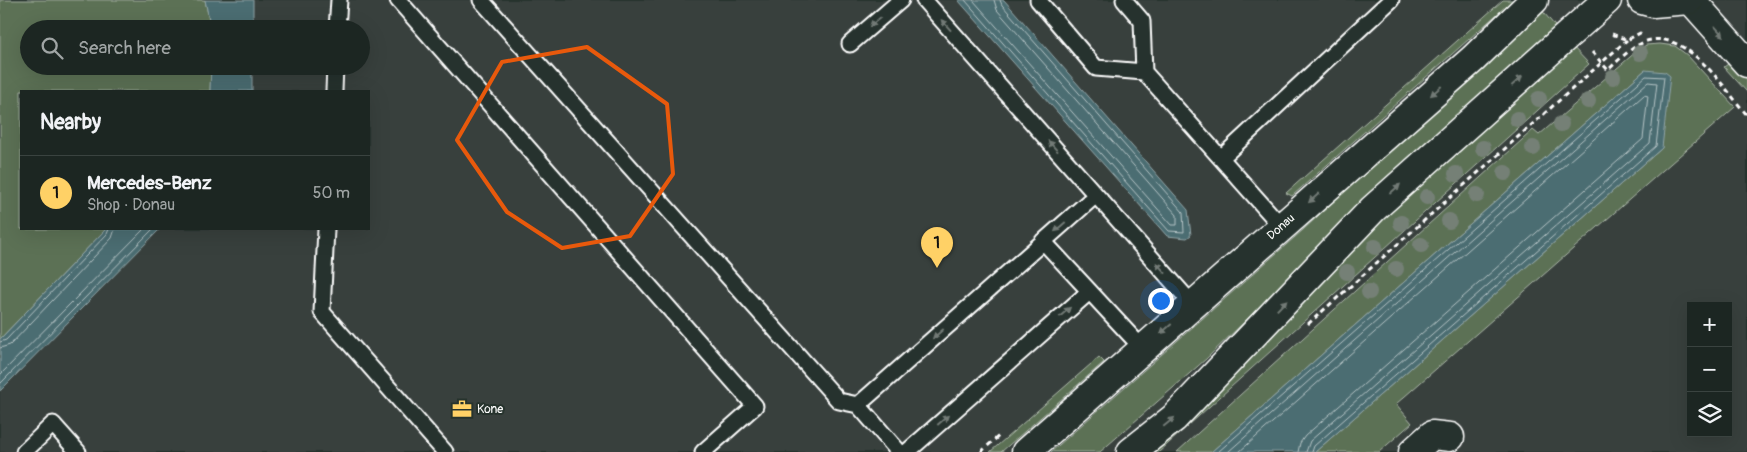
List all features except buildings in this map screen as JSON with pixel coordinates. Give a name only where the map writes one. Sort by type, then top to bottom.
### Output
[{"type":"main road","name":"Donau","points":[[1026,452],[1473,59],[1534,0]]},
{"type":"main road","points":[[1131,452],[1174,418],[1373,209],[1607,0]]},
{"type":"main road","points":[[1642,0],[1653,3],[1690,0],[1747,63]]},
{"type":"main road","points":[[1413,452],[1432,435],[1450,437]]},
{"type":"lane","points":[[338,20],[339,0]]},
{"type":"lane","points":[[398,0],[755,406],[703,452]]},
{"type":"lane","points":[[481,0],[839,401],[858,405],[899,452]]},
{"type":"lane","points":[[850,44],[901,0]]},
{"type":"lane","points":[[924,0],[1193,305]]},
{"type":"lane","points":[[1038,0],[1096,68],[1144,72]]},
{"type":"lane","points":[[1124,0],[1142,21],[1144,72],[1282,227]]},
{"type":"lane","points":[[1221,158],[1391,0]]},
{"type":"lane","points":[[334,90],[335,75]]},
{"type":"lane","points":[[858,405],[1096,195]]},
{"type":"lane","points":[[326,230],[322,312],[445,452]]},
{"type":"lane","points":[[1043,241],[1143,350]]},
{"type":"lane","points":[[907,452],[1089,292]]},
{"type":"lane","points":[[24,452],[53,424],[78,452]]},
{"type":"path","points":[[1574,29],[1608,70],[1631,50],[1645,42],[1661,40],[1676,43],[1690,50],[1747,115]]},
{"type":"path","points":[[1306,325],[1627,40]]},
{"type":"highlighted area","points":[[587,47],[667,104],[673,174],[630,236],[562,248],[507,212],[457,140],[502,62]]},
{"type":"shaded area","points":[[106,0],[1747,0],[1747,452],[0,452],[0,287],[52,230],[370,230],[370,90],[88,90],[91,75],[370,75],[370,20],[103,20]]},
{"type":"green space","points":[[0,0],[205,0],[209,20],[20,20],[20,75],[211,75],[210,90],[20,90],[20,230],[105,230],[0,339]]},
{"type":"green space","points":[[1503,0],[1513,0],[1292,196],[1286,193]]},
{"type":"green space","points":[[1540,8],[1559,31],[1315,253],[1206,359],[1100,452],[1051,452],[1303,230]]},
{"type":"green space","points":[[1571,45],[1589,64],[1159,452],[1151,452],[1389,207]]},
{"type":"green space","points":[[1646,45],[1675,46],[1687,55],[1735,107],[1396,404],[1412,423],[1379,452],[1315,452],[1662,148],[1645,70],[1211,452],[1177,452],[1533,130],[1539,135],[1637,51]]},
{"type":"green space","points":[[1732,61],[1747,78],[1747,92],[1724,67]]},
{"type":"green space","points":[[1099,357],[1104,362],[1001,452],[990,452]]},
{"type":"water","points":[[205,0],[253,0],[253,20],[209,20]]},
{"type":"water","points":[[958,0],[1004,0],[1188,210],[1191,235],[1187,238],[1167,236]]},
{"type":"water","points":[[1645,70],[1665,72],[1670,76],[1662,148],[1315,452],[1211,452]]},
{"type":"water","points":[[211,75],[252,75],[252,90],[210,90]]},
{"type":"water","points":[[105,230],[159,230],[0,391],[0,339]]},
{"type":"place","name":"Mercedes-Benz","points":[[937,268]]},
{"type":"place","name":"Kone","points":[[462,409]]}]
